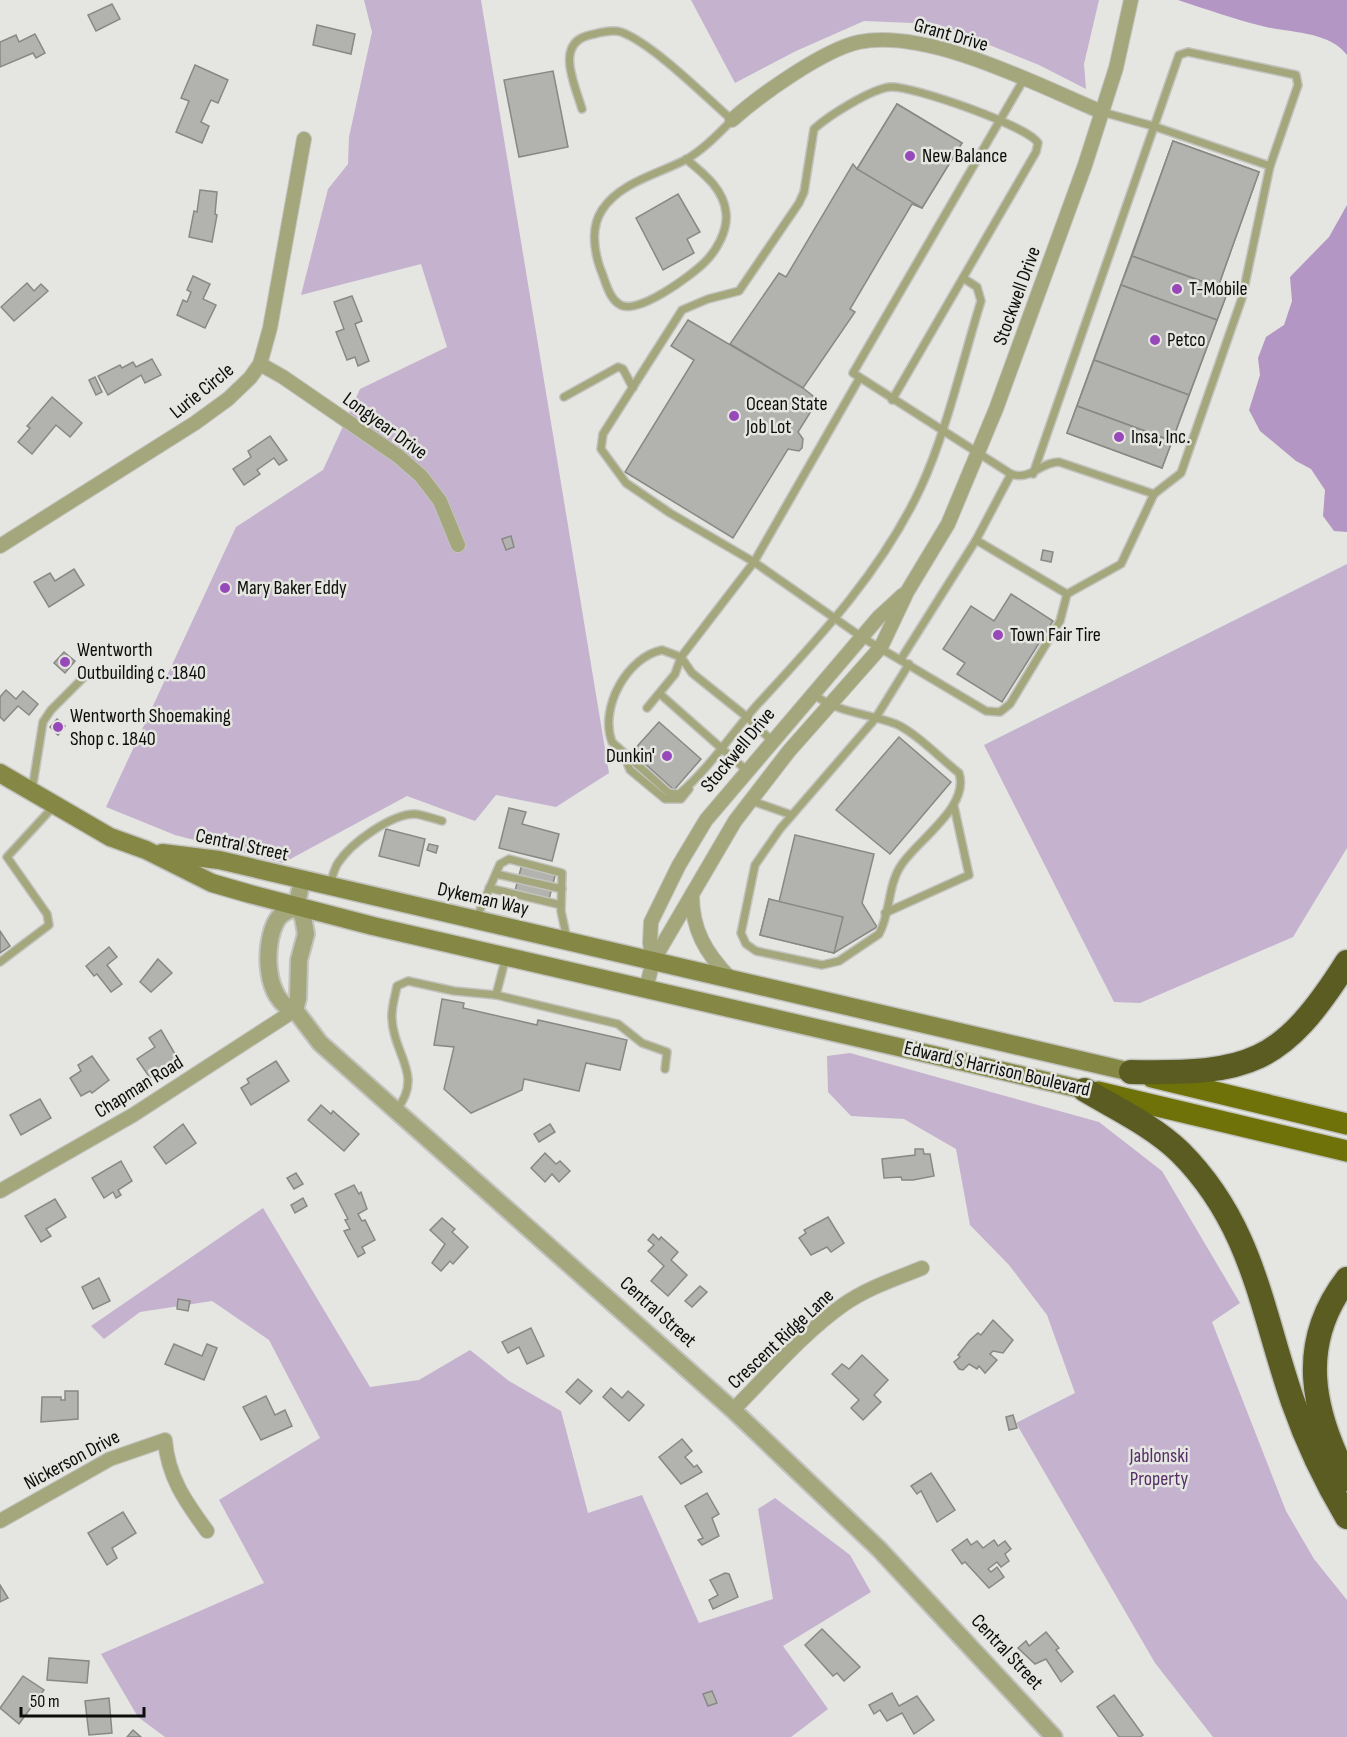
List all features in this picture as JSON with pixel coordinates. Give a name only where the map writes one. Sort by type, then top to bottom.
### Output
[{"type":"highway","points":[[1131,1072],[1217,1070],[1259,1056],[1302,1026],[1347,962]]},
{"type":"highway","points":[[1085,1090],[1170,1144],[1192,1165],[1227,1212],[1245,1247],[1309,1442],[1329,1487],[1347,1517]]},
{"type":"highway","points":[[1347,1279],[1328,1306],[1321,1323],[1314,1365],[1315,1386],[1322,1422],[1347,1479]]},
{"type":"main road","name":"Central Street","points":[[0,773],[110,837],[146,850],[213,883],[296,907]]},
{"type":"main road","name":"Central Street","points":[[146,850],[219,860],[302,881]]},
{"type":"main road","name":"Dykeman Way","points":[[302,881],[653,961]]},
{"type":"main road","points":[[296,907],[646,989]]},
{"type":"main road","name":"Edward S Harrison Boulevard","points":[[653,961],[729,977],[1347,1124]]},
{"type":"main road","name":"Edward S Harrison Boulevard","points":[[646,989],[1347,1151]]},
{"type":"street","name":"Stockwell Drive","points":[[646,989],[653,961],[749,800],[881,647],[907,592],[948,524],[979,453],[1102,112],[1121,50],[1131,0]]},
{"type":"street","name":"Grant Drive","points":[[732,120],[761,94],[835,51],[859,42],[889,40],[919,43],[952,52],[1102,112]]},
{"type":"street","name":"Lurie Circle","points":[[0,546],[195,423],[228,399],[260,364],[270,328],[304,139]]},
{"type":"street","name":"Longyear Drive","points":[[260,364],[283,377],[398,456],[421,476],[440,501],[458,545]]},
{"type":"street","name":"Stockwell Drive","points":[[653,961],[650,943],[651,922],[666,889],[705,820],[771,740],[863,638],[878,618],[907,592]]},
{"type":"street","name":"Central Street","points":[[302,881],[296,907],[281,914],[272,932],[269,954],[271,978],[277,996],[289,1009],[295,1010],[320,1042],[395,1111],[733,1410],[879,1549],[1054,1737]]},
{"type":"street","points":[[692,896],[693,915],[699,937],[729,977]]},
{"type":"street","points":[[295,1010],[298,998],[299,960],[306,934],[303,917],[296,907]]},
{"type":"street","name":"Chapman Road","points":[[0,1191],[133,1115],[295,1010]]},
{"type":"street","name":"Crescent Ridge Lane","points":[[733,1410],[817,1326],[844,1305],[869,1290],[922,1268]]},
{"type":"street","name":"Nickerson Drive","points":[[0,1521],[110,1459],[165,1440],[171,1476],[179,1493],[207,1531]]},
{"type":"lane","points":[[582,108],[569,62],[570,50],[574,41],[584,36],[620,31],[654,53],[732,120],[704,148],[621,190],[602,209],[596,223],[594,238],[602,273],[610,293],[618,304],[626,307],[638,306],[657,296],[706,261],[718,245],[726,227],[726,212],[720,194],[706,175],[686,159]]},
{"type":"lane","points":[[892,400],[1038,147],[1038,143],[1033,136],[1000,119],[907,89],[889,87],[824,121],[814,129],[811,135],[802,198],[744,286],[733,294],[708,299],[682,310],[603,434],[601,449],[626,483],[670,513],[754,562],[863,638],[986,711],[1000,712],[1010,704],[1060,621],[1067,594],[1121,564],[1154,494],[1178,478],[1242,298],[1270,166],[1298,85],[1298,78],[1293,74],[1181,52],[1032,474]]},
{"type":"lane","points":[[1024,79],[853,373],[859,379],[1011,474],[1022,476],[1032,474],[1044,465],[1059,462],[1154,494]]},
{"type":"lane","points":[[1102,112],[1153,126],[1270,166]]},
{"type":"lane","points":[[771,740],[747,717],[692,672],[681,657],[663,650],[656,651],[639,662],[613,696],[609,709],[608,731],[612,742],[669,794],[682,791],[721,746],[747,717],[834,619],[861,588],[890,543],[921,487],[941,430],[981,301],[977,286],[963,278]]},
{"type":"lane","points":[[564,397],[618,367],[623,369],[633,388]]},
{"type":"lane","points":[[647,708],[675,674],[681,657],[754,562],[859,379]]},
{"type":"lane","points":[[901,659],[976,540],[1011,474]]},
{"type":"lane","points":[[976,540],[1067,594]]},
{"type":"lane","points":[[813,694],[829,706],[875,719],[902,728],[959,773],[961,784],[954,806],[902,864],[894,880],[882,927],[875,938],[839,961],[822,965],[756,951],[742,939],[741,927],[755,865],[792,815],[875,719],[909,664]]},
{"type":"lane","points":[[31,792],[44,722],[51,710],[85,676]]},
{"type":"lane","points":[[660,694],[746,770]]},
{"type":"lane","points":[[749,800],[792,815]]},
{"type":"lane","points":[[0,962],[49,925],[47,914],[7,857],[54,806]]},
{"type":"lane","points":[[885,913],[969,875],[970,870],[954,806]]},
{"type":"lane","points":[[329,887],[338,863],[356,843],[379,828],[415,814],[442,821]]},
{"type":"lane","points":[[475,920],[500,864],[507,859],[558,870],[562,873],[561,905],[568,941]]},
{"type":"lane","points":[[496,874],[562,889]]},
{"type":"lane","points":[[489,888],[561,905]]},
{"type":"lane","points":[[496,994],[506,957]]},
{"type":"lane","points":[[395,1111],[406,1098],[408,1078],[392,1020],[396,986],[408,981],[454,991],[496,994],[621,1025],[642,1043],[667,1052],[665,1069]]},
{"type":"green space","points":[[364,0],[481,0],[609,773],[556,807],[496,795],[475,821],[407,796],[283,863],[175,835],[106,807],[236,527],[323,470],[360,389],[447,347],[421,264],[301,295],[328,189],[348,164],[349,137],[372,32]]},
{"type":"green space","points":[[691,0],[1099,0],[1084,64],[1086,89],[1039,65],[937,24],[864,21],[796,51],[735,83]]},
{"type":"green space","points":[[1347,564],[1347,848],[1293,937],[1140,1003],[1114,1002],[984,745]]},
{"type":"green space","name":"Jablonski Property","points":[[850,1053],[1099,1122],[1162,1171],[1240,1303],[1212,1322],[1286,1511],[1314,1559],[1347,1600],[1347,1737],[1213,1737],[1155,1663],[1016,1423],[1075,1393],[1047,1315],[1009,1265],[970,1225],[956,1149],[904,1119],[851,1116],[828,1092],[827,1056]]},
{"type":"green space","points":[[263,1208],[370,1387],[419,1380],[470,1350],[509,1381],[561,1411],[588,1513],[642,1495],[699,1623],[773,1599],[758,1509],[775,1498],[850,1555],[871,1592],[783,1646],[828,1709],[791,1737],[165,1737],[138,1717],[101,1654],[264,1583],[219,1500],[320,1438],[269,1340],[212,1301],[140,1312],[104,1339],[91,1326]]},
{"type":"shaded area","points":[[1178,0],[1347,0],[1347,55],[1330,41],[1319,37],[1251,23]]},
{"type":"shaded area","points":[[1347,205],[1347,532],[1334,531],[1323,516],[1325,490],[1311,469],[1296,461],[1260,431],[1249,410],[1260,375],[1258,358],[1266,337],[1284,325],[1292,301],[1290,277],[1329,237]]},
{"type":"building","points":[[112,4],[120,19],[96,31],[88,15]]},
{"type":"building","points":[[317,25],[355,34],[351,54],[313,45]]},
{"type":"building","points":[[35,34],[45,53],[36,58],[33,53],[0,67],[0,42],[16,35],[19,42]]},
{"type":"building","points":[[195,65],[228,80],[218,103],[211,100],[201,122],[209,126],[202,143],[176,132],[189,101],[181,98]]},
{"type":"building","points":[[553,71],[568,147],[519,157],[504,80]]},
{"type":"building","points":[[897,104],[962,143],[922,208],[912,204],[850,309],[855,312],[803,388],[730,344],[779,273],[786,277],[853,164],[857,169]]},
{"type":"building","name":"New Balance","points":[[897,104],[962,143],[922,208],[857,169]]},
{"type":"building","points":[[1173,141],[1259,172],[1218,287],[1228,291],[1162,468],[1067,433]]},
{"type":"building","points":[[1173,141],[1259,172],[1218,287],[1132,256]]},
{"type":"building","points":[[200,190],[217,192],[215,214],[217,215],[212,242],[189,237],[194,211],[197,212]]},
{"type":"building","points":[[678,194],[700,232],[687,239],[694,253],[663,270],[636,218]]},
{"type":"building","name":"T-Mobile","points":[[1132,256],[1228,291],[1217,320],[1121,285]]},
{"type":"building","points":[[193,276],[210,284],[203,299],[216,305],[205,328],[177,315],[183,300],[187,302],[191,292],[187,290]]},
{"type":"building","points":[[27,283],[34,291],[41,284],[48,291],[14,321],[1,307]]},
{"type":"building","name":"Petco","points":[[1121,285],[1217,320],[1189,395],[1094,360]]},
{"type":"building","points":[[352,296],[362,321],[355,324],[369,361],[358,366],[355,357],[347,360],[336,332],[344,329],[334,302]]},
{"type":"building","name":"Ocean State Job Lot","points":[[688,320],[803,388],[818,400],[798,432],[803,439],[802,448],[799,451],[788,449],[733,538],[625,472],[694,360],[671,346]]},
{"type":"building","points":[[152,359],[161,375],[145,383],[141,375],[108,395],[98,376],[120,365],[122,368],[133,362],[136,367]]},
{"type":"building","points":[[1094,360],[1189,395],[1172,441],[1077,406]]},
{"type":"building","points":[[95,377],[102,392],[96,395],[89,380]]},
{"type":"building","points":[[52,397],[82,423],[70,437],[56,425],[32,454],[18,442],[30,428],[27,426]]},
{"type":"building","name":"Insa, Inc.","points":[[1077,406],[1172,441],[1162,468],[1067,433]]},
{"type":"building","points":[[270,436],[287,460],[279,465],[274,458],[257,470],[260,474],[244,485],[233,469],[251,457],[248,451]]},
{"type":"building","points":[[511,536],[514,547],[506,550],[502,539]]},
{"type":"building","points":[[1043,550],[1053,552],[1051,562],[1041,560]]},
{"type":"building","points":[[74,569],[84,585],[49,607],[34,582],[50,573],[55,581]]},
{"type":"building","name":"Town Fair Tire","points":[[1011,594],[1053,621],[1002,702],[957,674],[965,663],[943,649],[971,606],[994,621]]},
{"type":"building","name":"Wentworth Outbuilding c. 1840","points":[[64,652],[75,661],[65,673],[54,663]]},
{"type":"building","points":[[6,690],[16,699],[23,691],[38,704],[29,715],[18,706],[4,721],[0,717],[0,697]]},
{"type":"building","name":"Wentworth Shoemaking Shop c. 1840","points":[[57,719],[65,726],[58,735],[50,727]]},
{"type":"building","name":"Dunkin'","points":[[659,722],[701,759],[674,790],[632,752]]},
{"type":"building","points":[[899,737],[951,782],[890,854],[836,810]]},
{"type":"building","points":[[509,808],[526,812],[522,824],[559,834],[552,861],[499,848]]},
{"type":"building","points":[[386,829],[425,839],[419,866],[379,856]]},
{"type":"building","points":[[795,835],[874,854],[862,903],[877,927],[834,953],[760,935],[769,899],[779,902]]},
{"type":"building","points":[[429,844],[438,846],[436,853],[427,850]]},
{"type":"building","points":[[523,860],[557,868],[548,903],[514,895]]},
{"type":"building","points":[[769,899],[843,917],[834,953],[760,935]]},
{"type":"building","points":[[0,931],[10,946],[0,953]]},
{"type":"building","points":[[109,947],[117,957],[107,965],[122,984],[111,992],[97,974],[94,976],[86,966]]},
{"type":"building","points":[[158,959],[172,973],[151,992],[140,982]]},
{"type":"building","points":[[442,999],[464,1003],[463,1008],[537,1025],[538,1020],[627,1040],[620,1070],[586,1063],[579,1091],[524,1079],[522,1090],[471,1113],[444,1089],[454,1047],[434,1045]]},
{"type":"building","points":[[161,1030],[178,1059],[150,1078],[137,1059],[155,1047],[149,1038]]},
{"type":"building","points":[[92,1056],[109,1080],[92,1093],[90,1091],[81,1096],[70,1078],[81,1071],[78,1065]]},
{"type":"building","points":[[276,1061],[289,1081],[251,1105],[241,1088],[249,1083],[247,1079]]},
{"type":"building","points":[[40,1099],[51,1118],[21,1135],[10,1115]]},
{"type":"building","points":[[321,1105],[331,1114],[333,1111],[359,1134],[344,1151],[308,1120]]},
{"type":"building","points":[[183,1124],[196,1143],[166,1164],[154,1147]]},
{"type":"building","points":[[550,1124],[555,1132],[539,1142],[534,1134]]},
{"type":"building","points":[[915,1149],[923,1149],[924,1154],[930,1154],[934,1176],[913,1180],[902,1180],[901,1177],[884,1178],[882,1159],[915,1155]]},
{"type":"building","points":[[545,1153],[556,1164],[560,1161],[570,1171],[559,1182],[552,1174],[545,1182],[531,1168]]},
{"type":"building","points":[[121,1161],[132,1181],[118,1190],[121,1195],[116,1198],[113,1192],[104,1198],[92,1178]]},
{"type":"building","points":[[296,1173],[303,1184],[294,1189],[287,1178]]},
{"type":"building","points":[[354,1185],[359,1194],[361,1192],[367,1209],[358,1214],[362,1221],[365,1220],[375,1240],[362,1247],[365,1253],[358,1257],[344,1231],[350,1229],[345,1220],[348,1219],[335,1194]]},
{"type":"building","points":[[303,1198],[307,1206],[295,1213],[291,1205]]},
{"type":"building","points":[[55,1199],[66,1217],[46,1229],[51,1236],[41,1242],[25,1216]]},
{"type":"building","points":[[828,1217],[844,1243],[831,1252],[827,1247],[811,1255],[799,1238],[806,1233],[804,1230]]},
{"type":"building","points":[[442,1218],[455,1229],[452,1232],[468,1247],[453,1264],[450,1261],[441,1271],[432,1263],[445,1244],[430,1230]]},
{"type":"building","points":[[653,1234],[659,1240],[661,1237],[678,1252],[671,1260],[687,1275],[668,1296],[651,1281],[664,1266],[648,1251],[654,1245],[648,1240]]},
{"type":"building","points":[[99,1278],[110,1301],[93,1309],[82,1287]]},
{"type":"building","points":[[700,1286],[707,1292],[692,1307],[685,1301]]},
{"type":"building","points":[[178,1299],[190,1301],[188,1311],[177,1309]]},
{"type":"building","points":[[993,1320],[1013,1340],[1003,1353],[993,1351],[990,1354],[997,1360],[985,1373],[979,1366],[977,1369],[969,1364],[963,1370],[959,1369],[954,1362],[960,1357],[958,1355],[978,1333],[981,1335]]},
{"type":"building","points":[[531,1328],[544,1356],[527,1364],[519,1347],[508,1353],[502,1342]]},
{"type":"building","points":[[174,1344],[202,1356],[207,1344],[217,1348],[204,1380],[165,1364]]},
{"type":"building","points":[[862,1355],[888,1380],[874,1395],[881,1402],[863,1420],[851,1408],[859,1400],[832,1374],[842,1364],[849,1369]]},
{"type":"building","points":[[578,1379],[592,1391],[580,1404],[566,1392]]},
{"type":"building","points":[[611,1388],[622,1398],[628,1391],[644,1405],[629,1421],[603,1397]]},
{"type":"building","points":[[65,1391],[78,1391],[78,1419],[41,1422],[42,1397],[61,1397],[61,1400],[65,1400]]},
{"type":"building","points":[[266,1396],[275,1415],[285,1410],[292,1426],[261,1440],[243,1407]]},
{"type":"building","points":[[1013,1415],[1017,1428],[1009,1430],[1006,1417]]},
{"type":"building","points":[[682,1439],[692,1451],[685,1457],[694,1467],[697,1465],[702,1472],[681,1484],[659,1457]]},
{"type":"building","points":[[931,1473],[955,1510],[937,1522],[921,1491],[917,1494],[911,1486]]},
{"type":"building","points":[[707,1493],[719,1514],[712,1518],[719,1536],[702,1545],[698,1540],[703,1538],[685,1506]]},
{"type":"building","points":[[123,1512],[136,1533],[112,1548],[117,1558],[107,1565],[88,1533]]},
{"type":"building","points":[[967,1539],[971,1545],[977,1541],[983,1548],[994,1540],[998,1546],[1005,1541],[1011,1549],[1005,1554],[1009,1561],[1001,1567],[997,1562],[988,1569],[991,1572],[997,1567],[1004,1577],[989,1588],[965,1562],[962,1564],[952,1550]]},
{"type":"building","points":[[725,1573],[729,1574],[738,1597],[713,1609],[709,1600],[718,1595],[710,1580]]},
{"type":"building","points":[[0,1585],[8,1598],[0,1602]]},
{"type":"building","points":[[822,1629],[860,1667],[844,1681],[837,1673],[833,1676],[805,1645]]},
{"type":"building","points":[[1046,1632],[1059,1648],[1056,1650],[1073,1672],[1061,1682],[1046,1659],[1035,1664],[1018,1648],[1026,1641],[1029,1646]]},
{"type":"building","points":[[49,1658],[89,1661],[87,1683],[47,1680]]},
{"type":"building","points":[[23,1676],[44,1690],[19,1724],[0,1708]]},
{"type":"building","points":[[712,1691],[717,1703],[708,1706],[703,1694]]},
{"type":"building","points":[[892,1693],[899,1706],[917,1696],[934,1720],[914,1734],[902,1713],[887,1721],[880,1710],[874,1714],[869,1705]]},
{"type":"building","points":[[1114,1695],[1143,1735],[1119,1737],[1097,1707]]},
{"type":"building","points":[[109,1698],[112,1733],[89,1735],[85,1701]]},
{"type":"building","points":[[133,1730],[141,1737],[127,1737]]},
{"type":"place","name":"New Balance","points":[[910,156]]},
{"type":"place","name":"T-Mobile","points":[[1177,289]]},
{"type":"place","name":"Petco","points":[[1155,340]]},
{"type":"place","name":"Ocean State Job Lot","points":[[734,416]]},
{"type":"place","name":"Insa, Inc.","points":[[1119,437]]},
{"type":"place","name":"Mary Baker Eddy","points":[[225,588]]},
{"type":"place","name":"Town Fair Tire","points":[[998,635]]},
{"type":"place","name":"Wentworth Outbuilding c. 1840","points":[[65,662]]},
{"type":"place","name":"Wentworth Shoemaking Shop c. 1840","points":[[58,727]]},
{"type":"place","name":"Dunkin'","points":[[667,756]]}]
